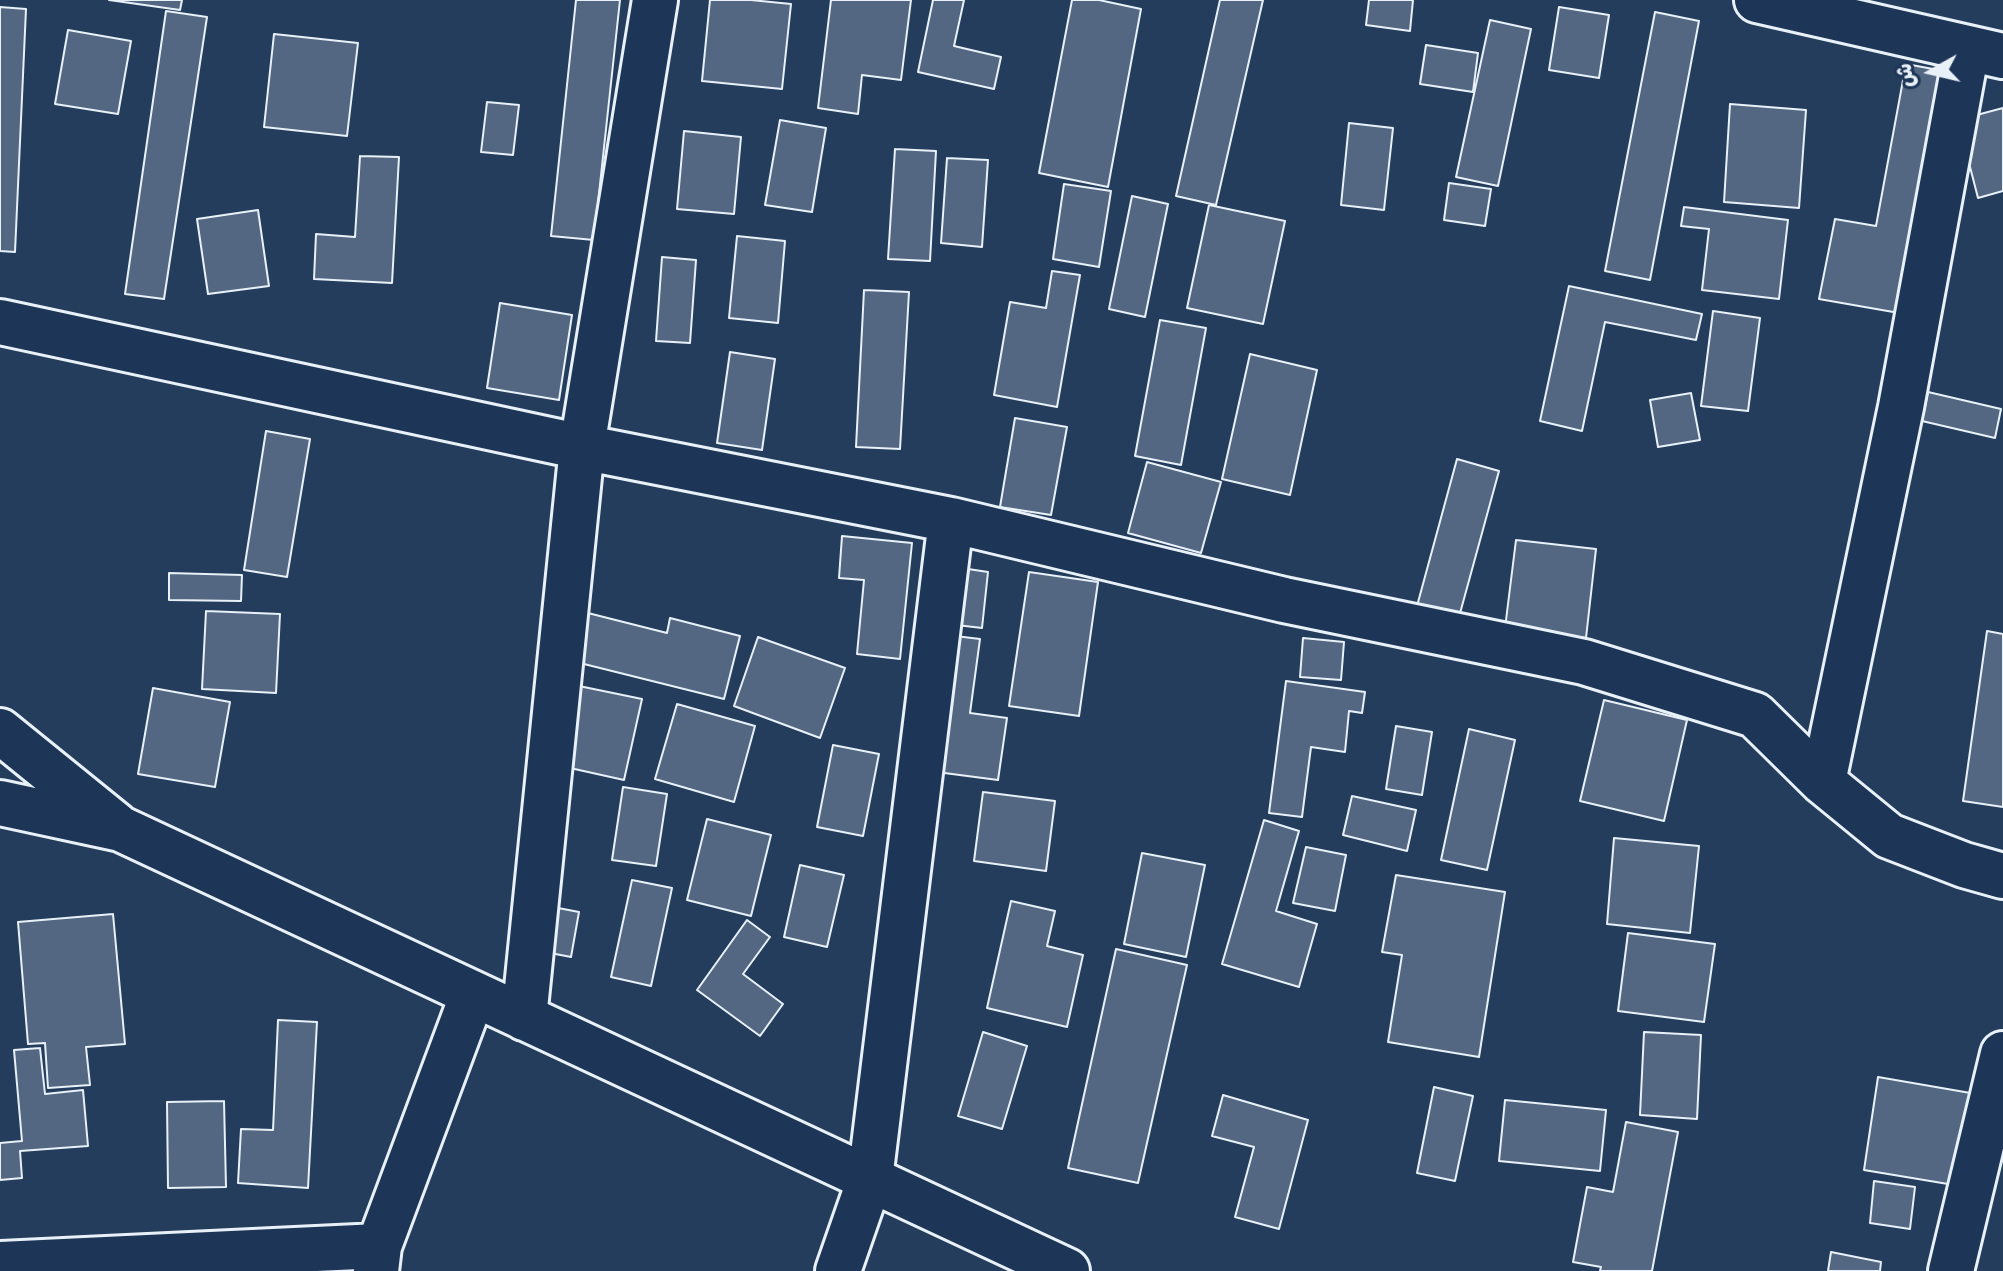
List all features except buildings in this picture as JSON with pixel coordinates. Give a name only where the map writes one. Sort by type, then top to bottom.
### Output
[{"type":"street","points":[[524,1018],[582,447],[655,0]]},
{"type":"street","points":[[1757,0],[1838,8],[1985,52],[1901,407],[1823,782]]},
{"type":"street","points":[[0,322],[582,447],[951,520],[1284,600],[1584,662],[1755,715],[1823,782],[1889,836],[1964,865],[2003,876]]},
{"type":"street","points":[[838,1271],[870,1179],[951,520]]},
{"type":"street","points":[[0,731],[121,829]]},
{"type":"street","points":[[0,803],[121,829],[1067,1271]]},
{"type":"street","points":[[0,1264],[378,1259],[473,994]]},
{"type":"street","points":[[1951,1271],[2003,1054]]}]
